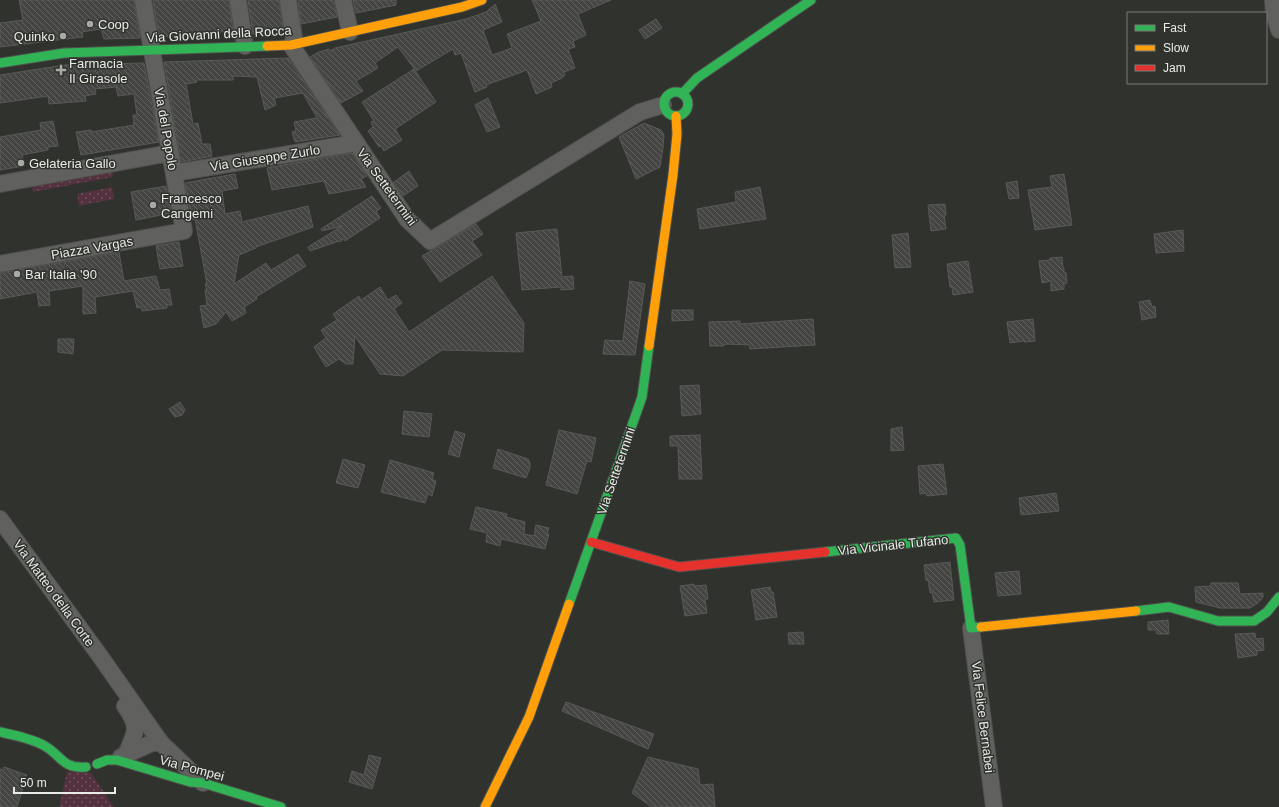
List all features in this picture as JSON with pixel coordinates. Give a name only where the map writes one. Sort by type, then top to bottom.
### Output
[{"type":"street","name":"Via del Popolo","points":[[143,0],[184,231]]},
{"type":"street","points":[[238,0],[245,46]]},
{"type":"street","points":[[288,0],[293,44]]},
{"type":"street","points":[[343,0],[350,32]]},
{"type":"street","name":"Via Giovanni della Rocca","points":[[0,63],[64,53],[293,44],[350,32],[482,0]]},
{"type":"street","points":[[682,94],[697,78],[811,0]]},
{"type":"street","points":[[1272,0],[1279,30]]},
{"type":"street","name":"Via Settetermini","points":[[293,44],[356,143],[407,219],[430,241],[640,112],[663,105]]},
{"type":"street","points":[[675,92],[682,94],[687,100],[688,108],[683,114],[676,116],[669,114],[664,109],[663,105],[665,98],[675,92]]},
{"type":"street","name":"Via Settetermini","points":[[485,807],[529,717],[642,397],[673,175],[677,134],[676,116]]},
{"type":"street","name":"Via Giuseppe Zurlo","points":[[174,173],[356,143]]},
{"type":"street","points":[[0,184],[170,153]]},
{"type":"street","name":"Piazza Vargas","points":[[0,264],[184,231]]},
{"type":"street","name":"Via Matteo della Corte","points":[[0,519],[104,661],[164,747],[202,783]]},
{"type":"street","name":"Via Vicinale Tufano","points":[[591,542],[679,567],[956,538],[960,545],[971,628]]},
{"type":"street","points":[[971,628],[1169,607],[1218,621],[1254,621],[1267,612],[1279,597]]},
{"type":"street","name":"Via Felice Bernabei","points":[[971,628],[994,807]]},
{"type":"street","name":"Via Matteo della Corte","points":[[104,661],[114,689],[134,719],[134,738],[121,757]]},
{"type":"street","points":[[0,732],[44,744],[67,765],[75,768],[86,767]]},
{"type":"street","points":[[121,757],[152,743],[164,747],[163,758],[149,769]]},
{"type":"street","name":"Via Pompei","points":[[96,764],[121,757],[149,769],[190,782],[202,783],[281,807]]},
{"type":"shaded area","points":[[112,171],[113,177],[33,192],[32,185]]},
{"type":"shaded area","points":[[112,187],[114,199],[79,206],[77,194]]},
{"type":"shaded area","points":[[67,772],[91,773],[114,807],[59,807]]},
{"type":"building","points":[[19,0],[134,0],[140,38],[104,39],[101,29],[82,32],[83,37],[0,47],[0,23],[23,20]]},
{"type":"building","points":[[153,0],[229,0],[233,31],[159,37]]},
{"type":"building","points":[[248,0],[279,0],[284,33],[253,34]]},
{"type":"building","points":[[298,0],[334,0],[337,17],[301,24]]},
{"type":"building","points":[[353,0],[396,0],[396,5],[356,13]]},
{"type":"building","points":[[532,0],[611,0],[578,14],[586,35],[573,41],[575,47],[568,49],[575,68],[564,72],[565,75],[562,78],[551,83],[552,87],[536,94],[527,70],[486,85],[487,87],[475,92],[461,53],[455,55],[453,49],[416,71],[398,47],[375,63],[378,68],[356,81],[363,91],[341,103],[310,57],[329,49],[330,51],[335,48],[466,19],[486,12],[495,4],[502,22],[483,30],[492,55],[512,48],[507,34],[541,21]]},
{"type":"building","points":[[656,19],[662,28],[645,39],[639,30]]},
{"type":"building","points":[[288,58],[340,135],[295,142],[292,132],[296,131],[294,122],[317,118],[303,93],[274,98],[276,105],[265,110],[257,77],[233,76],[233,80],[196,80],[197,82],[186,84],[193,124],[198,123],[202,144],[210,144],[212,156],[181,162],[164,62]]},
{"type":"building","points":[[144,63],[159,142],[81,155],[76,132],[91,130],[91,132],[134,125],[133,115],[137,115],[134,94],[118,96],[116,87],[95,89],[96,94],[85,96],[86,101],[49,104],[48,96],[0,103],[0,75],[65,65]]},
{"type":"building","points":[[414,69],[436,102],[395,129],[402,140],[384,151],[381,146],[379,147],[368,131],[373,127],[371,122],[374,121],[362,102]]},
{"type":"building","points":[[488,98],[500,127],[487,132],[475,105]]},
{"type":"building","points":[[53,121],[58,146],[48,147],[48,150],[22,155],[24,166],[0,170],[0,137],[41,130],[40,123]]},
{"type":"building","points":[[644,123],[661,130],[664,135],[663,148],[660,167],[636,179],[619,137]]},
{"type":"building","points":[[352,153],[367,176],[361,179],[366,187],[329,194],[324,181],[272,190],[267,168]]},
{"type":"building","points":[[409,171],[418,186],[403,196],[394,182]]},
{"type":"building","points":[[235,174],[238,188],[222,191],[225,214],[240,211],[242,222],[308,206],[313,227],[256,247],[239,255],[234,284],[266,263],[271,270],[298,254],[306,266],[256,297],[257,299],[244,307],[246,313],[232,321],[226,312],[216,324],[204,328],[200,306],[207,305],[205,290],[207,290],[205,284],[207,284],[195,219],[192,220],[185,183]]},
{"type":"building","points":[[1064,174],[1072,225],[1035,230],[1028,190],[1052,187],[1050,176]]},
{"type":"building","points":[[1017,181],[1019,198],[1009,199],[1006,183]]},
{"type":"building","points":[[166,186],[171,213],[136,220],[131,192]]},
{"type":"building","points":[[760,187],[766,219],[700,229],[697,209],[736,202],[735,192]]},
{"type":"building","points":[[372,196],[381,208],[376,211],[380,218],[345,241],[344,239],[340,242],[339,241],[310,251],[308,247],[342,226],[322,231],[321,229]]},
{"type":"building","points":[[945,204],[946,215],[944,215],[946,229],[931,231],[928,205]]},
{"type":"building","points":[[476,224],[483,234],[472,241],[482,255],[440,282],[422,256]]},
{"type":"building","points":[[557,229],[562,277],[573,276],[574,289],[561,290],[561,287],[522,290],[516,233]]},
{"type":"building","points":[[1183,230],[1184,251],[1156,253],[1154,234]]},
{"type":"building","points":[[908,233],[911,267],[895,268],[892,235]]},
{"type":"building","points":[[179,242],[183,266],[160,269],[156,246]]},
{"type":"building","points":[[119,252],[124,281],[156,276],[160,290],[169,289],[172,305],[167,305],[167,308],[142,311],[141,307],[137,308],[133,291],[95,297],[96,313],[83,314],[83,286],[49,291],[50,305],[39,306],[37,292],[0,299],[0,273]]},
{"type":"building","points":[[1062,257],[1067,283],[1064,284],[1064,289],[1051,291],[1051,281],[1042,283],[1039,261]]},
{"type":"building","points":[[968,261],[973,292],[953,295],[952,287],[950,287],[947,264]]},
{"type":"building","points":[[492,276],[524,323],[523,352],[442,350],[403,376],[380,374],[355,336],[353,364],[346,364],[339,359],[326,367],[314,347],[326,338],[321,330],[337,320],[333,314],[359,296],[361,300],[380,287],[388,300],[396,295],[402,303],[394,309],[409,332]]},
{"type":"building","points":[[630,281],[645,284],[635,355],[603,354],[605,340],[623,341]]},
{"type":"building","points":[[1150,300],[1152,307],[1155,306],[1156,317],[1142,320],[1139,302]]},
{"type":"building","points":[[672,310],[693,310],[693,320],[672,321]]},
{"type":"building","points":[[813,319],[815,345],[750,349],[749,345],[726,344],[723,346],[710,346],[709,322],[740,321],[740,324]]},
{"type":"building","points":[[1033,319],[1035,341],[1010,343],[1007,322]]},
{"type":"building","points":[[58,339],[74,339],[73,354],[58,352]]},
{"type":"building","points":[[699,385],[701,414],[682,416],[680,386]]},
{"type":"building","points":[[180,402],[185,410],[182,415],[175,417],[169,409]]},
{"type":"building","points":[[404,411],[432,414],[429,437],[402,434]]},
{"type":"building","points":[[902,427],[904,450],[891,451],[891,429]]},
{"type":"building","points":[[559,430],[596,438],[591,462],[587,461],[577,494],[546,485]]},
{"type":"building","points":[[455,431],[465,434],[459,457],[448,454]]},
{"type":"building","points":[[700,435],[702,479],[679,479],[678,446],[670,446],[670,436]]},
{"type":"building","points":[[498,449],[528,459],[530,468],[526,478],[493,468]]},
{"type":"building","points":[[343,459],[365,465],[358,488],[336,483]]},
{"type":"building","points":[[390,460],[434,473],[432,479],[436,481],[432,496],[428,494],[425,503],[381,492]]},
{"type":"building","points":[[943,464],[947,494],[927,496],[926,493],[920,494],[918,466]]},
{"type":"building","points":[[1056,493],[1059,511],[1021,515],[1019,498]]},
{"type":"building","points":[[476,507],[507,514],[506,517],[525,522],[524,534],[534,536],[536,525],[549,528],[545,549],[501,539],[500,546],[486,542],[487,533],[470,529]]},
{"type":"building","points":[[950,562],[954,600],[934,602],[932,592],[930,593],[928,580],[926,580],[924,565]]},
{"type":"building","points":[[1019,571],[1021,594],[998,596],[995,573]]},
{"type":"building","points":[[1211,583],[1238,583],[1240,594],[1263,593],[1263,597],[1258,603],[1250,608],[1220,608],[1196,602],[1195,587],[1211,586]]},
{"type":"building","points":[[694,584],[694,586],[706,585],[708,599],[705,599],[707,613],[685,616],[680,586]]},
{"type":"building","points":[[770,587],[771,592],[773,592],[777,617],[756,620],[751,590]]},
{"type":"building","points":[[1168,620],[1169,634],[1157,634],[1156,630],[1148,630],[1148,622]]},
{"type":"building","points":[[803,632],[804,644],[789,644],[788,633]]},
{"type":"building","points":[[1255,633],[1256,639],[1263,638],[1264,650],[1257,651],[1257,655],[1238,658],[1235,634]]},
{"type":"building","points":[[566,702],[654,734],[648,749],[562,711]]},
{"type":"building","points":[[369,755],[381,758],[372,789],[349,782],[352,771],[364,775]]},
{"type":"building","points":[[648,757],[698,769],[700,785],[713,784],[715,807],[652,807],[632,793]]},
{"type":"building","points":[[4,767],[27,775],[17,807],[0,807],[0,769],[3,770]]},
{"type":"traffic: fast","points":[[682,94],[697,78],[811,0]]},
{"type":"traffic: fast","points":[[0,63],[64,53],[267,46]]},
{"type":"traffic: fast","points":[[676,92],[685,95],[688,104],[685,113],[676,116],[667,113],[664,104],[667,95],[676,92]]},
{"type":"traffic: fast","points":[[569,604],[642,397],[649,346]]},
{"type":"traffic: fast","points":[[825,552],[956,538],[960,545],[971,628],[981,627]]},
{"type":"traffic: fast","points":[[1136,611],[1169,607],[1218,621],[1254,621],[1267,612],[1279,597]]},
{"type":"traffic: fast","points":[[0,732],[22,737],[38,743],[49,749],[71,766],[86,767]]},
{"type":"traffic: fast","points":[[97,764],[107,760],[117,760],[190,782],[203,783],[281,807]]},
{"type":"traffic: slow","points":[[267,46],[291,45],[462,7],[482,0]]},
{"type":"traffic: slow","points":[[649,346],[673,175],[677,134],[676,116]]},
{"type":"traffic: slow","points":[[485,807],[529,717],[569,604]]},
{"type":"traffic: slow","points":[[981,627],[1136,611]]},
{"type":"traffic: jam","points":[[591,542],[679,567],[825,552]]},
{"type":"place","name":"Coop","points":[[90,24]]},
{"type":"place","name":"Quinko","points":[[63,36]]},
{"type":"place","name":"Farmacia Il Girasole","points":[[61,70]]},
{"type":"place","name":"Gelateria Gallo","points":[[21,163]]},
{"type":"place","name":"Francesco Cangemi","points":[[153,205]]},
{"type":"place","name":"Bar Italia '90","points":[[17,274]]}]
